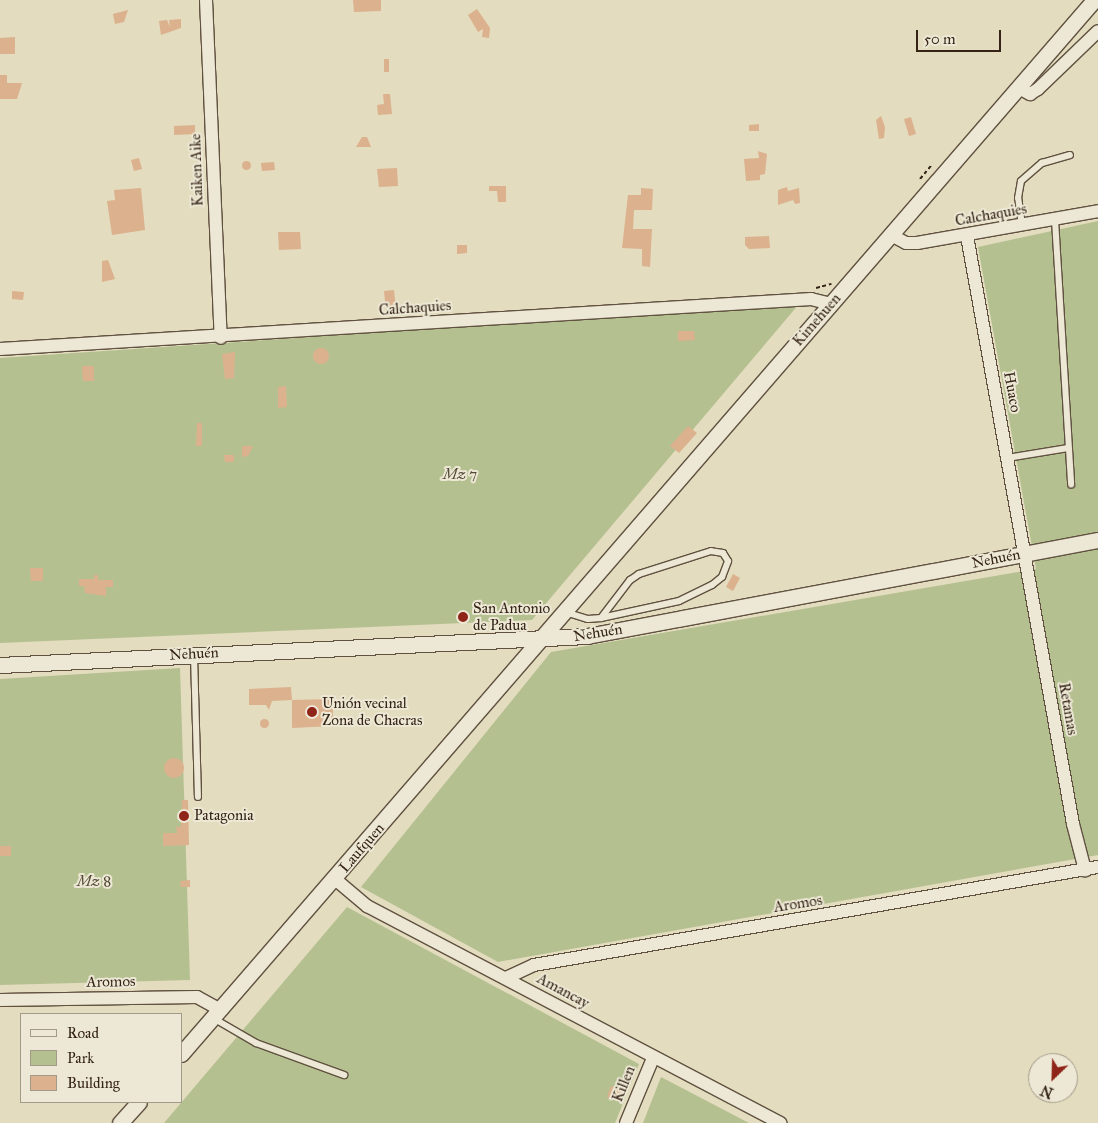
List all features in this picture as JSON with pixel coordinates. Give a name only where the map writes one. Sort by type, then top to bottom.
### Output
[{"type":"street","name":"Kaiken Aike","points":[[206,0],[220,338]]},
{"type":"street","name":"Kimehuen","points":[[541,639],[1094,0]]},
{"type":"street","points":[[1019,88],[1030,94],[1038,89],[1098,31]]},
{"type":"street","name":"Calchaquies","points":[[891,235],[906,243],[917,243],[967,236],[1098,211]]},
{"type":"street","name":"Huaco","points":[[967,236],[1023,554]]},
{"type":"street","name":"Calchaquies","points":[[0,349],[220,338],[811,299],[831,304]]},
{"type":"street","name":"Nehuén","points":[[0,665],[587,636],[1098,540]]},
{"type":"street","name":"Retamas","points":[[1023,554],[1085,870]]},
{"type":"street","name":"Laufquen","points":[[182,1053],[335,879],[541,639]]},
{"type":"street","name":"Aromos","points":[[506,978],[534,964],[1098,867]]},
{"type":"street","name":"Amancay","points":[[335,879],[367,906],[506,978],[653,1058],[781,1123]]},
{"type":"street","name":"Aromos","points":[[0,1000],[196,997],[216,1014]]},
{"type":"street","name":"Killen","points":[[626,1123],[653,1058]]},
{"type":"street","points":[[120,1123],[138,1103]]},
{"type":"lane","points":[[1022,226],[1018,198],[1021,181],[1042,163],[1070,155]]},
{"type":"lane","points":[[1055,220],[1071,485]]},
{"type":"lane","points":[[1007,458],[1068,448]]},
{"type":"lane","points":[[565,612],[588,619],[601,618],[679,601],[702,592],[722,577],[728,561],[723,553],[711,551],[639,574],[630,580],[601,618]]},
{"type":"lane","points":[[194,654],[198,797]]},
{"type":"lane","points":[[216,1014],[256,1043],[344,1075]]},
{"type":"path","points":[[919,180],[938,159]]},
{"type":"path","points":[[808,289],[823,287],[836,278]]},
{"type":"green space","points":[[1098,221],[1098,855],[498,962],[361,887],[551,652],[1036,569],[978,247]]},
{"type":"green space","name":"Mz 7","points":[[799,304],[532,620],[0,643],[0,358]]},
{"type":"green space","name":"Mz 8","points":[[180,668],[190,980],[0,985],[0,679]]},
{"type":"green space","points":[[347,907],[639,1064],[615,1123],[164,1123]]},
{"type":"green space","points":[[661,1077],[749,1123],[643,1123]]},
{"type":"building","points":[[353,0],[381,0],[381,11],[354,12]]},
{"type":"building","points":[[477,9],[490,28],[489,38],[482,37],[483,29],[478,32],[468,15]]},
{"type":"building","points":[[128,10],[124,22],[115,24],[113,14]]},
{"type":"building","points":[[181,19],[181,28],[161,35],[159,21],[167,20],[170,27],[169,20]]},
{"type":"building","points":[[15,37],[15,54],[0,54],[0,38]]},
{"type":"building","points":[[384,59],[389,59],[389,72],[384,72]]},
{"type":"building","points":[[0,75],[7,75],[7,83],[22,83],[17,99],[0,99]]},
{"type":"building","points":[[383,94],[390,94],[392,114],[378,115],[377,105],[384,104]]},
{"type":"building","points":[[881,116],[885,127],[884,138],[879,139],[876,120]]},
{"type":"building","points":[[911,117],[916,134],[909,136],[904,119]]},
{"type":"building","points":[[759,124],[759,131],[749,131],[749,125]]},
{"type":"building","points":[[195,125],[195,134],[174,135],[174,126]]},
{"type":"building","points":[[362,137],[367,137],[371,147],[356,147]]},
{"type":"building","points":[[758,151],[767,154],[765,174],[760,175],[760,180],[746,181],[744,159],[759,158]]},
{"type":"building","points":[[139,158],[142,169],[134,171],[131,160]]},
{"type":"building","points":[[246,161],[250,165],[246,169],[242,165]]},
{"type":"building","points":[[274,162],[275,170],[262,171],[261,163]]},
{"type":"building","points":[[397,168],[398,186],[379,187],[377,169]]},
{"type":"building","points":[[489,186],[506,186],[506,202],[498,202],[497,191],[489,191]]},
{"type":"building","points":[[787,187],[788,191],[799,188],[800,203],[795,204],[793,200],[778,205],[778,190]]},
{"type":"building","points":[[141,188],[145,230],[112,235],[107,201],[115,200],[114,190]]},
{"type":"building","points":[[641,188],[653,189],[652,210],[634,210],[633,229],[652,229],[650,267],[642,266],[642,249],[622,248],[628,195],[641,195]]},
{"type":"building","points":[[278,232],[300,232],[301,249],[279,250]]},
{"type":"building","points":[[769,236],[770,248],[749,249],[745,245],[745,237]]},
{"type":"building","points":[[457,245],[467,245],[467,253],[457,254]]},
{"type":"building","points":[[108,260],[115,279],[102,282],[102,261]]},
{"type":"building","points":[[394,290],[396,309],[386,310],[384,291]]},
{"type":"building","points":[[12,291],[24,292],[23,300],[12,299]]},
{"type":"building","points":[[678,331],[694,331],[695,340],[678,341]]},
{"type":"building","points":[[321,348],[327,350],[329,356],[327,362],[321,364],[315,362],[313,356],[315,350]]},
{"type":"building","points":[[235,352],[234,378],[225,379],[222,354]]},
{"type":"building","points":[[82,366],[94,366],[94,381],[83,381]]},
{"type":"building","points":[[286,386],[287,407],[278,408],[278,387]]},
{"type":"building","points":[[197,423],[202,423],[202,446],[196,446]]},
{"type":"building","points":[[688,426],[697,433],[679,453],[670,446]]},
{"type":"building","points":[[242,446],[253,446],[248,456],[242,457]]},
{"type":"building","points":[[224,455],[234,455],[234,462],[225,462]]},
{"type":"building","points":[[30,568],[43,568],[43,581],[31,581]]},
{"type":"building","points":[[733,574],[740,578],[733,591],[726,587]]},
{"type":"building","points":[[94,575],[98,575],[98,580],[113,580],[113,587],[106,587],[106,596],[85,593],[84,586],[79,586],[79,579],[94,579]]},
{"type":"building","points":[[291,687],[292,700],[272,701],[269,710],[266,705],[249,705],[249,689]]},
{"type":"building","points":[[333,699],[333,726],[292,728],[292,700]]},
{"type":"building","points":[[264,719],[268,723],[264,727],[260,723]]},
{"type":"building","points":[[174,758],[181,761],[184,768],[181,775],[174,778],[167,775],[164,768],[167,761]]},
{"type":"building","name":"Patagonia","points":[[182,800],[188,800],[189,845],[163,846],[163,833],[177,833],[176,827],[181,827]]},
{"type":"building","points":[[0,846],[11,846],[11,856],[0,856]]},
{"type":"building","points":[[190,880],[190,887],[181,887],[180,881]]},
{"type":"building","points":[[611,1086],[623,1090],[619,1101],[607,1097]]},
{"type":"place","name":"San Antonio de Padua","points":[[463,617]]},
{"type":"place","name":"Unión vecinal Zona de Chacras","points":[[312,712]]},
{"type":"place","name":"Patagonia","points":[[184,816]]}]
